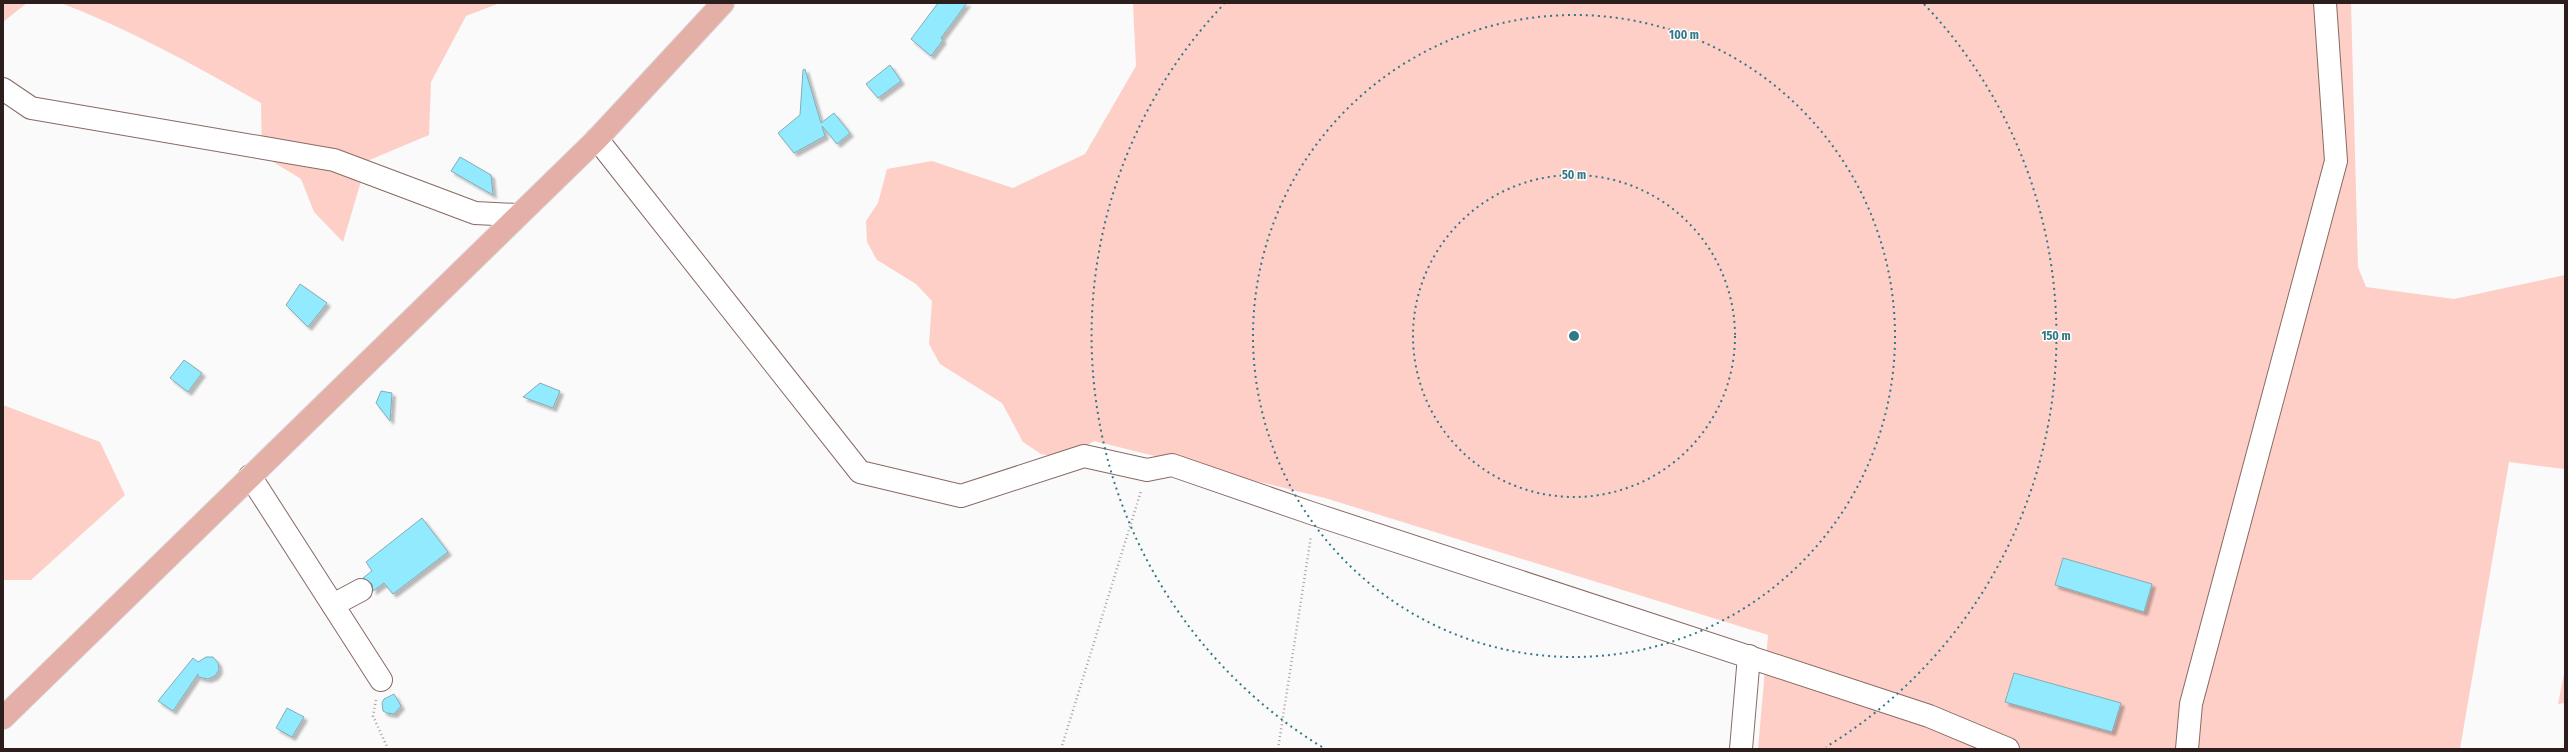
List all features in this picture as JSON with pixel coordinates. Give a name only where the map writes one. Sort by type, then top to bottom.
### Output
[{"type":"main road","points":[[3,718],[517,215],[597,139],[723,3]]},
{"type":"street","points":[[2187,749],[2191,704],[2336,161],[2325,3]]},
{"type":"street","points":[[3,88],[31,108],[334,160],[475,213],[517,215]]},
{"type":"street","points":[[597,139],[860,472],[962,496],[1084,456],[1147,470],[1172,465],[1314,514],[1928,716],[2008,749]]},
{"type":"street","points":[[250,476],[380,680]]},
{"type":"street","points":[[333,605],[361,590]]},
{"type":"street","points":[[1741,749],[1749,656]]},
{"type":"path","points":[[1061,749],[1147,470]]},
{"type":"path","points":[[1278,749],[1314,514]]},
{"type":"path","points":[[380,680],[373,716],[388,749]]},
{"type":"shaded area","points":[[3,3],[27,3],[3,22]]},
{"type":"shaded area","points":[[61,3],[500,3],[466,16],[431,82],[429,135],[367,161],[343,242],[314,212],[301,179],[262,155],[261,103],[188,62],[138,37]]},
{"type":"shaded area","points":[[1133,3],[2351,3],[2358,267],[2366,287],[2454,299],[2565,275],[2565,469],[2509,462],[2460,749],[1758,749],[1768,635],[1325,498],[1094,441],[1065,459],[1041,454],[1023,442],[1002,403],[940,364],[929,344],[932,301],[916,284],[877,260],[867,242],[866,221],[878,203],[887,169],[932,161],[1013,188],[1085,154],[1136,66]]},
{"type":"shaded area","points":[[3,405],[100,442],[125,495],[31,580],[3,580]]},
{"type":"shaded area","points":[[2565,669],[2565,703],[2558,704]]},
{"type":"building","points":[[938,3],[967,3],[941,38],[943,40],[931,56],[911,39]]},
{"type":"building","points":[[890,65],[901,81],[878,98],[866,84]]},
{"type":"building","points":[[805,69],[821,123],[834,113],[850,133],[837,144],[822,126],[825,136],[794,153],[778,133],[800,115],[803,70]]},
{"type":"building","points":[[460,157],[491,175],[493,195],[451,171]]},
{"type":"building","points":[[300,284],[327,303],[308,327],[286,305]]},
{"type":"building","points":[[184,360],[202,373],[188,392],[170,378]]},
{"type":"building","points":[[540,383],[560,391],[553,408],[523,397]]},
{"type":"building","points":[[381,391],[392,393],[390,421],[376,403]]},
{"type":"building","points":[[422,518],[448,552],[393,594],[384,583],[373,591],[372,584],[363,578],[372,571],[366,562]]},
{"type":"building","points":[[2063,558],[2152,584],[2144,612],[2055,585]]},
{"type":"building","points":[[206,657],[213,657],[218,663],[219,670],[215,676],[208,679],[198,677],[198,674],[173,711],[158,701],[193,658],[198,662]]},
{"type":"building","points":[[2014,673],[2121,703],[2112,732],[2005,702]]},
{"type":"building","points":[[394,694],[401,706],[394,714],[383,711],[382,703],[384,699]]},
{"type":"building","points":[[287,708],[304,717],[292,737],[276,728]]}]
